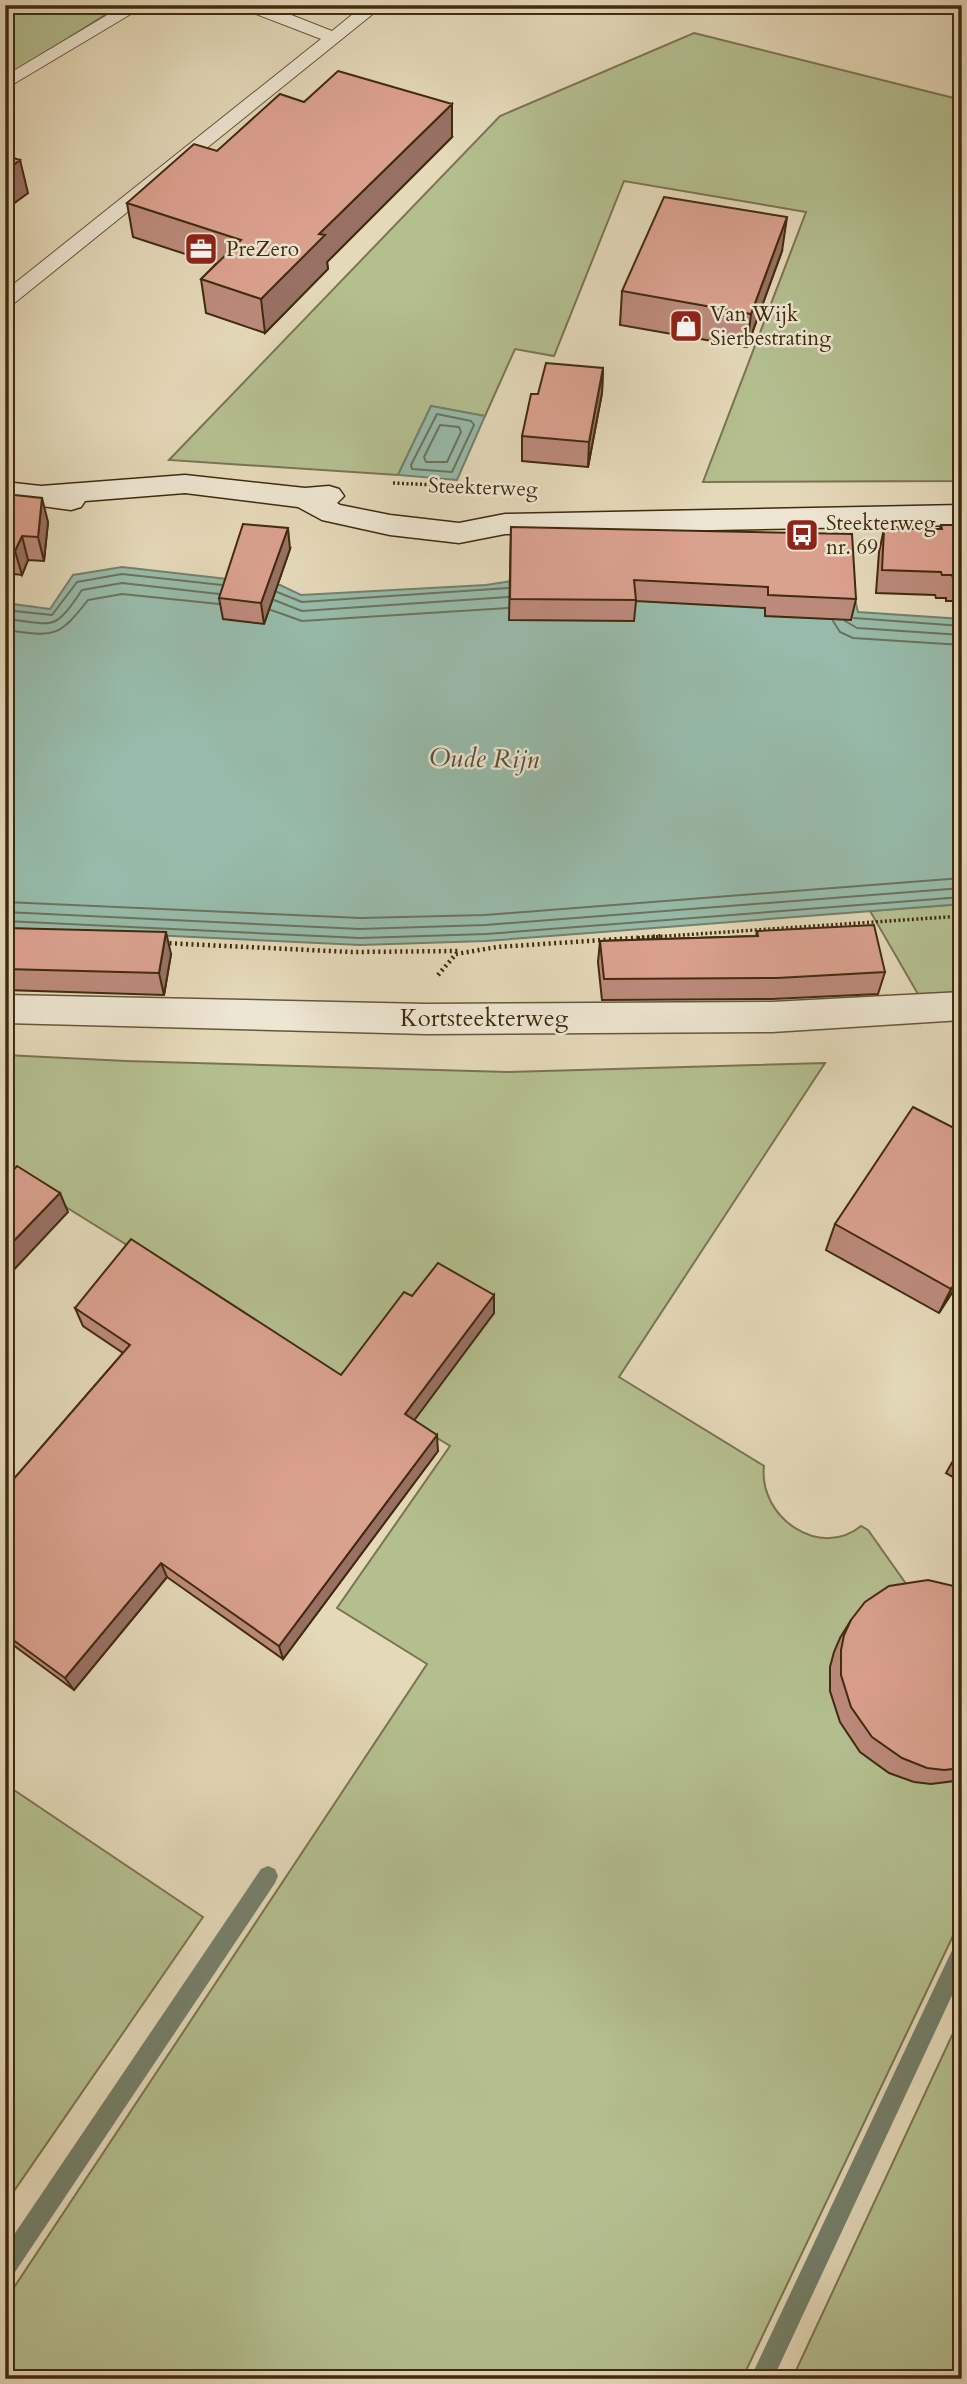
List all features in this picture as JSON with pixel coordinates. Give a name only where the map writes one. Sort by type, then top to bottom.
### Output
[{"type":"main road","name":"Steekterweg","points":[[5,491],[46,495],[110,508],[194,503],[239,492],[305,498],[332,513],[390,525],[459,533],[505,524],[962,515]]},
{"type":"main road","name":"Kortsteekterweg","points":[[5,1009],[440,1019],[772,1017],[962,1006]]},
{"type":"lane","points":[[5,84],[136,5]]},
{"type":"lane","points":[[249,5],[334,38]]},
{"type":"lane","points":[[5,301],[375,5]]},
{"type":"path","name":"Steekterweg","points":[[387,483],[484,487]]},
{"type":"path","points":[[163,943],[351,952],[478,950],[962,916]]},
{"type":"shaded area","points":[[5,5],[121,5],[8,76],[5,75]]},
{"type":"shaded area","points":[[694,33],[962,100],[962,481],[703,482],[806,212],[624,181],[554,356],[515,349],[485,416],[431,406],[398,475],[169,460],[500,116]]},
{"type":"shaded area","points":[[962,904],[962,1005],[926,1008],[870,911]]},
{"type":"shaded area","points":[[5,1055],[508,1072],[825,1063],[619,1377],[764,1466],[765,1485],[771,1502],[781,1516],[795,1528],[828,1538],[845,1535],[861,1526],[868,1530],[936,1626],[962,1646],[962,1917],[742,2379],[5,2379],[5,2301],[427,1664],[337,1608],[450,1446],[24,1181],[5,1202]]},
{"type":"shaded area","points":[[5,1784],[203,1917],[5,2204]]},
{"type":"shaded area","points":[[962,2014],[962,2379],[792,2379]]},
{"type":"water","points":[[431,406],[485,416],[457,480],[398,475]]},
{"type":"water","name":"Oude Rijn","points":[[122,567],[280,585],[301,595],[486,585],[537,577],[851,584],[858,612],[962,619],[962,904],[486,941],[360,945],[5,928],[5,603],[50,609],[73,575]]},
{"type":"building","points":[[338,71],[452,104],[319,234],[325,235],[261,299],[201,279],[241,240],[127,203],[194,144],[217,151],[280,94],[304,102]]},
{"type":"building","points":[[5,155],[20,160],[5,171]]},
{"type":"building","points":[[664,197],[787,217],[751,314],[622,291]]},
{"type":"building","points":[[546,363],[603,368],[589,442],[522,436],[531,394],[538,394]]},
{"type":"building","points":[[5,494],[42,498],[38,537],[22,536],[15,551],[5,550]]},
{"type":"building","points":[[243,524],[288,528],[261,603],[219,598]]},
{"type":"building","points":[[941,525],[962,525],[962,578],[942,575],[941,572],[882,570],[884,529],[942,529]]},
{"type":"building","points":[[511,527],[852,534],[856,599],[768,595],[768,587],[634,580],[636,600],[510,599]]},
{"type":"building","points":[[874,925],[885,972],[777,978],[604,979],[600,941],[758,936],[757,931]]},
{"type":"building","points":[[5,928],[166,932],[159,973],[5,969]]},
{"type":"building","points":[[913,1107],[962,1132],[962,1272],[951,1289],[835,1224]]},
{"type":"building","points":[[17,1166],[60,1193],[5,1250],[5,1179]]},
{"type":"building","points":[[131,1239],[341,1375],[404,1292],[412,1296],[438,1263],[494,1295],[405,1414],[437,1435],[279,1646],[161,1563],[65,1678],[5,1634],[5,1489],[130,1345],[75,1308]]},
{"type":"building","points":[[962,1445],[962,1461],[955,1457]]},
{"type":"building","points":[[928,1580],[962,1588],[962,1768],[927,1768],[902,1758],[872,1737],[851,1707],[841,1675],[844,1635],[851,1620],[865,1602],[889,1586]]},
{"type":"waterway","points":[[5,2267],[268,1876]]},
{"type":"waterway","points":[[761,2379],[962,1951]]},
{"type":"place","name":"PreZero","points":[[201,249]]},
{"type":"place","name":"Van Wijk Sierbestrating","points":[[686,326]]},
{"type":"place","name":"Steekterweg nr. 69","points":[[802,535]]}]
